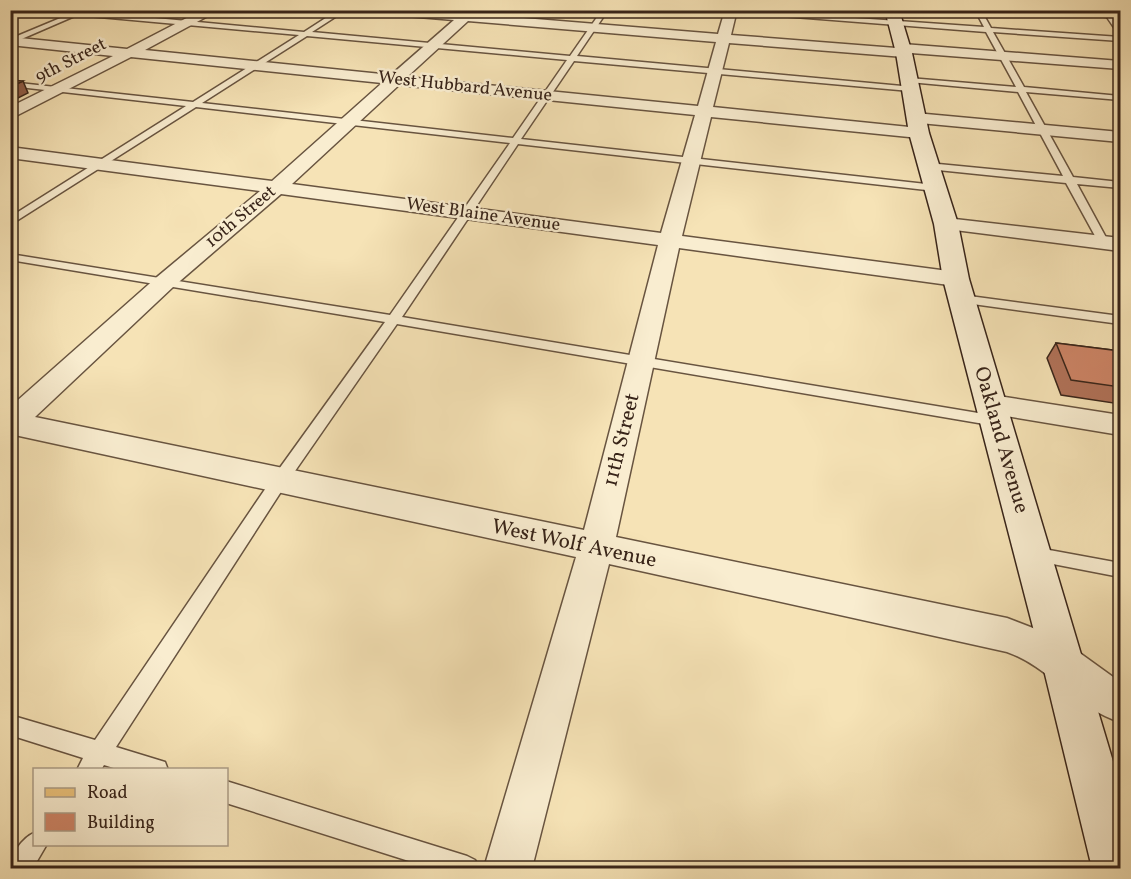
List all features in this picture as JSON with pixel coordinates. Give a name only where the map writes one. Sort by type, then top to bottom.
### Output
[{"type":"main road","points":[[1074,10],[1113,12]]},
{"type":"street","name":"9th Street","points":[[10,114],[213,10]]},
{"type":"street","points":[[382,10],[468,14],[592,28],[723,18],[906,70],[1003,56],[1120,65]]},
{"type":"street","points":[[1113,12],[1120,26]]},
{"type":"street","name":"10th Street","points":[[11,423],[165,282],[276,188],[468,14]]},
{"type":"street","name":"11th Street","points":[[508,868],[596,549],[670,240],[715,71],[723,18]]},
{"type":"street","name":"West Hubbard Avenue","points":[[11,42],[705,111],[906,70],[1042,130],[1120,137]]},
{"type":"street","name":"Oakland Avenue","points":[[906,70],[959,289],[1065,666],[1118,868]]},
{"type":"street","name":"West Blaine Avenue","points":[[10,152],[670,240],[959,289]]},
{"type":"street","points":[[945,224],[1112,244]]},
{"type":"street","points":[[994,413],[1120,425]]},
{"type":"street","name":"West Wolf Avenue","points":[[11,423],[1007,635],[1030,643],[1101,694],[1120,703]]},
{"type":"lane","points":[[44,10],[715,71],[906,70]]},
{"type":"lane","points":[[10,222],[343,10]]},
{"type":"lane","points":[[89,768],[280,480],[518,141],[570,58],[605,10]]},
{"type":"lane","points":[[978,10],[1070,180],[1112,244]]},
{"type":"lane","points":[[11,42],[82,12]]},
{"type":"lane","points":[[723,18],[906,70],[1021,90],[1120,98]]},
{"type":"lane","points":[[906,70],[914,23],[1120,39]]},
{"type":"lane","points":[[10,84],[691,161],[932,177],[1070,180],[1120,185]]},
{"type":"lane","points":[[10,257],[641,360],[994,413]]},
{"type":"lane","points":[[959,289],[1120,320]]},
{"type":"lane","points":[[1033,554],[1120,570]]},
{"type":"lane","points":[[10,725],[151,768]]},
{"type":"lane","points":[[228,793],[467,868]]},
{"type":"lane","points":[[19,868],[35,846]]},
{"type":"building","points":[[10,80],[23,81],[10,87]]},
{"type":"building","points":[[1056,343],[1120,351],[1120,387],[1071,380]]}]
